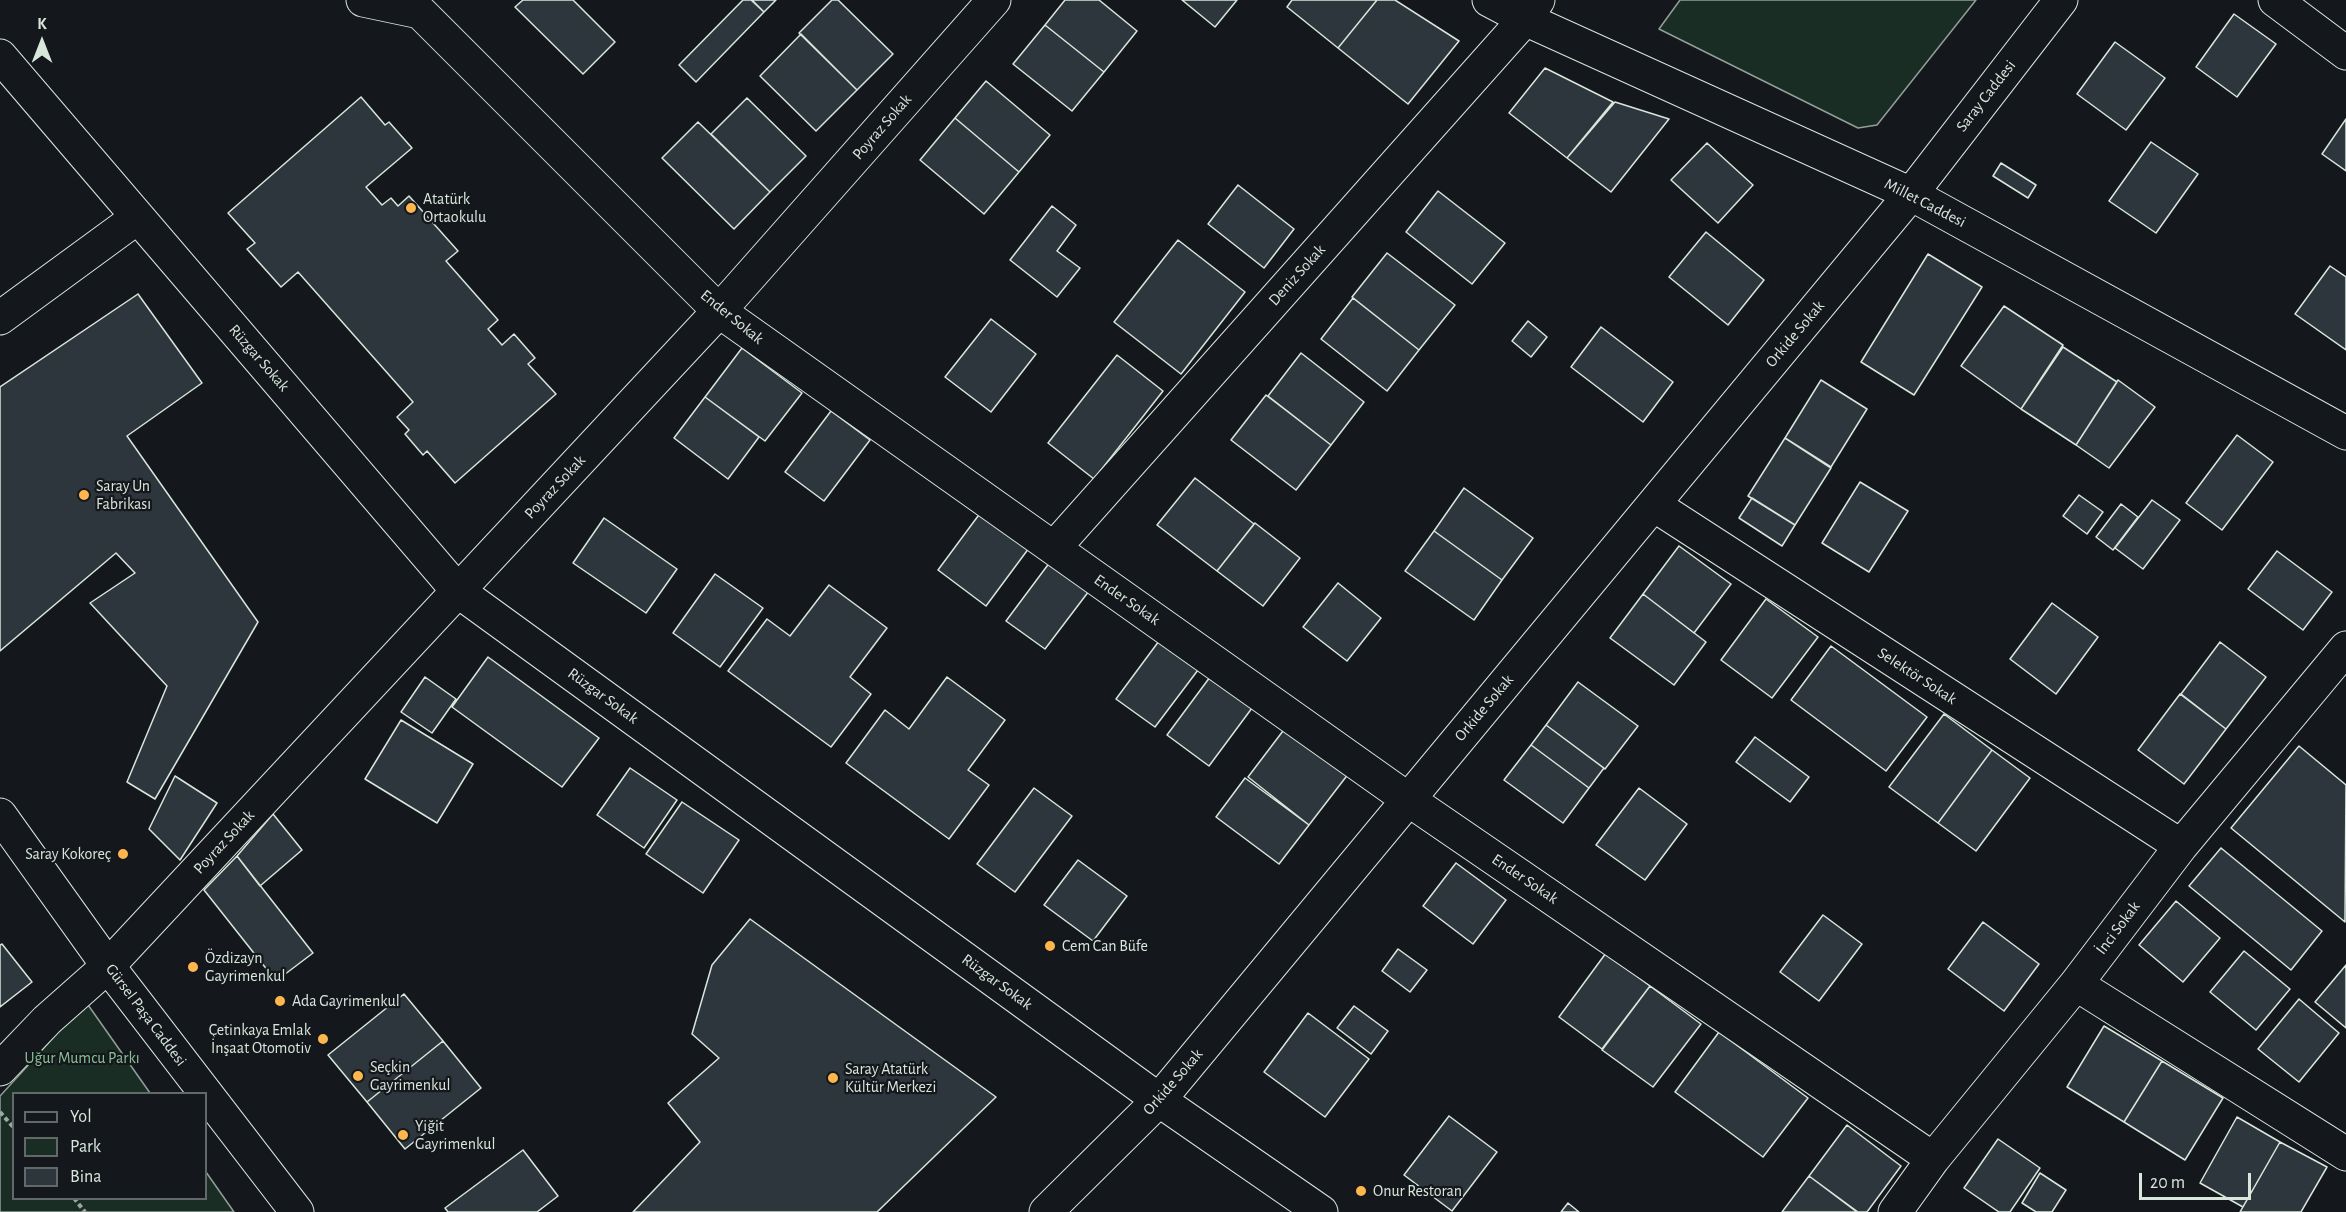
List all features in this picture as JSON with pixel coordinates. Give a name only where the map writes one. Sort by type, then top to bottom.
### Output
[{"type":"main road","name":"Ender Sokak","points":[[363,0],[420,12],[718,311],[1408,800],[1933,1159]]},
{"type":"main road","name":"Poyraz Sokak","points":[[0,1069],[47,1020],[108,966],[459,591],[718,311],[994,0]]},
{"type":"main road","name":"Millet Caddesi","points":[[1489,0],[1532,9],[1911,194],[2346,433]]},
{"type":"main road","name":"Saray Caddesi","points":[[1911,194],[2061,0]]},
{"type":"main road","points":[[2275,0],[2346,53]]},
{"type":"main road","name":"Deniz Sokak","points":[[1054,548],[1532,9]]},
{"type":"main road","name":"Rüzgar Sokak","points":[[0,56],[459,591],[1159,1100],[1321,1212]]},
{"type":"main road","name":"Orkide Sokak","points":[[1046,1212],[1159,1100],[1911,194]]},
{"type":"main road","points":[[0,318],[138,217]]},
{"type":"main road","name":"Selektör Sokak","points":[[1654,505],[2181,846]]},
{"type":"main road","name":"İnci Sokak","points":[[1895,1212],[1933,1159],[2076,984],[2181,846],[2346,648]]},
{"type":"main road","name":"Gürsel Paşa Caddesi","points":[[0,815],[108,966],[205,1092]]},
{"type":"main road","points":[[2076,984],[2346,1154]]},
{"type":"main road","name":"Gürsel Paşa Caddesi","points":[[207,1095],[297,1212]]},
{"type":"path","points":[[0,1112],[12,1126]]},
{"type":"path","points":[[76,1200],[85,1212]]},
{"type":"green space","points":[[1680,0],[1976,0],[1877,125],[1858,128],[1659,29]]},
{"type":"green space","name":"Uğur Mumcu Parkı","points":[[86,1002],[149,1092],[12,1092],[12,1200],[207,1200],[207,1173],[234,1212],[0,1212],[0,1096]]},
{"type":"building","points":[[523,0],[573,0],[615,42],[583,74],[515,7]]},
{"type":"building","points":[[743,0],[751,0],[764,12],[696,82],[679,65]]},
{"type":"building","points":[[752,0],[776,0],[764,12]]},
{"type":"building","points":[[832,0],[838,0],[893,54],[857,90],[799,33]]},
{"type":"building","points":[[1065,0],[1099,0],[1137,31],[1104,72],[1045,25]]},
{"type":"building","points":[[1182,0],[1237,0],[1215,27]]},
{"type":"building","points":[[1292,0],[1377,0],[1338,48],[1287,7]]},
{"type":"building","points":[[1377,0],[1395,0],[1459,41],[1408,104],[1338,48]]},
{"type":"building","points":[[2234,14],[2276,44],[2237,97],[2196,67]]},
{"type":"building","points":[[1045,25],[1104,72],[1072,111],[1013,64]]},
{"type":"building","points":[[801,34],[857,90],[816,131],[760,76]]},
{"type":"building","points":[[2115,42],[2165,78],[2126,130],[2077,94]]},
{"type":"building","points":[[1545,68],[1613,102],[1567,158],[1509,113]]},
{"type":"building","points":[[986,81],[1050,135],[1019,172],[955,118]]},
{"type":"building","points":[[361,97],[385,125],[389,122],[412,148],[366,187],[382,205],[391,198],[398,206],[409,196],[458,251],[446,261],[498,320],[488,329],[502,345],[514,334],[535,358],[528,364],[556,394],[455,483],[427,451],[423,455],[405,434],[409,430],[397,417],[413,402],[298,272],[281,287],[247,249],[255,243],[228,213]]},
{"type":"building","points":[[747,98],[806,156],[770,192],[711,134]]},
{"type":"building","points":[[1615,102],[1669,119],[1611,192],[1567,158]]},
{"type":"building","points":[[955,118],[1019,172],[984,214],[920,160]]},
{"type":"building","points":[[2346,119],[2346,171],[2322,154]]},
{"type":"building","points":[[698,122],[770,192],[734,229],[662,158]]},
{"type":"building","points":[[2151,142],[2198,174],[2156,233],[2109,201]]},
{"type":"building","points":[[1707,143],[1753,185],[1718,223],[1671,180]]},
{"type":"building","points":[[2001,163],[2036,185],[2028,198],[1993,176]]},
{"type":"building","points":[[1238,185],[1294,229],[1264,268],[1208,224]]},
{"type":"building","points":[[1438,191],[1505,243],[1472,284],[1406,232]]},
{"type":"building","points":[[1052,206],[1076,225],[1057,251],[1080,268],[1057,297],[1010,260]]},
{"type":"building","points":[[1706,232],[1764,280],[1728,325],[1669,277]]},
{"type":"building","points":[[1178,240],[1245,292],[1181,374],[1114,322]]},
{"type":"building","points":[[1387,253],[1455,305],[1419,350],[1352,297]]},
{"type":"building","points":[[1928,254],[1982,287],[1914,395],[1861,362]]},
{"type":"building","points":[[2330,266],[2346,277],[2346,350],[2295,314]]},
{"type":"building","name":"Saray Un Fabrikası","points":[[138,294],[202,383],[127,436],[258,622],[155,799],[127,782],[167,686],[90,603],[135,573],[116,553],[0,651],[0,387]]},
{"type":"building","points":[[1353,298],[1419,350],[1387,391],[1321,339]]},
{"type":"building","points":[[2004,306],[2063,345],[2021,409],[1961,366]]},
{"type":"building","points":[[991,319],[1036,354],[991,412],[945,377]]},
{"type":"building","points":[[1528,321],[1547,337],[1531,357],[1512,341]]},
{"type":"building","points":[[1601,327],[1673,382],[1643,422],[1571,367]]},
{"type":"building","points":[[2063,347],[2117,382],[2076,445],[2021,409]]},
{"type":"building","points":[[742,348],[802,393],[765,441],[705,397]]},
{"type":"building","points":[[1301,353],[1364,402],[1331,445],[1268,396]]},
{"type":"building","points":[[1117,355],[1163,391],[1094,479],[1048,443]]},
{"type":"building","points":[[1821,380],[1867,409],[1831,467],[1785,438]]},
{"type":"building","points":[[2118,380],[2155,407],[2109,468],[2076,445]]},
{"type":"building","points":[[1266,395],[1331,445],[1296,490],[1231,440]]},
{"type":"building","points":[[705,397],[759,437],[728,479],[674,438]]},
{"type":"building","points":[[831,411],[870,440],[824,501],[785,472]]},
{"type":"building","points":[[2237,435],[2273,462],[2222,530],[2186,503]]},
{"type":"building","points":[[1785,438],[1831,468],[1795,525],[1748,496]]},
{"type":"building","points":[[1195,478],[1254,524],[1217,571],[1157,525]]},
{"type":"building","points":[[1860,482],[1908,511],[1869,572],[1822,543]]},
{"type":"building","points":[[1464,488],[1533,538],[1502,580],[1434,531]]},
{"type":"building","points":[[2079,495],[2103,512],[2087,534],[2063,516]]},
{"type":"building","points":[[1752,498],[1795,525],[1782,546],[1739,518]]},
{"type":"building","points":[[2152,500],[2180,520],[2143,569],[2115,548]]},
{"type":"building","points":[[2121,504],[2138,517],[2113,550],[2096,537]]},
{"type":"building","points":[[981,512],[1029,548],[986,606],[938,570]]},
{"type":"building","points":[[604,518],[677,569],[646,613],[573,563]]},
{"type":"building","points":[[1255,523],[1300,558],[1263,606],[1217,571]]},
{"type":"building","points":[[1434,531],[1502,580],[1474,620],[1405,571]]},
{"type":"building","points":[[1679,546],[1731,584],[1694,633],[1643,594]]},
{"type":"building","points":[[2277,551],[2332,592],[2303,630],[2248,589]]},
{"type":"building","points":[[1053,558],[1092,587],[1045,649],[1006,621]]},
{"type":"building","points":[[715,574],[763,608],[720,667],[673,633]]},
{"type":"building","points":[[1338,583],[1381,618],[1347,661],[1303,627]]},
{"type":"building","points":[[829,585],[887,628],[850,677],[871,694],[831,747],[728,671],[767,619],[790,636]]},
{"type":"building","points":[[1643,594],[1706,642],[1674,685],[1610,638]]},
{"type":"building","points":[[1766,599],[1818,637],[1772,698],[1721,660]]},
{"type":"building","points":[[2052,603],[2098,637],[2056,694],[2010,659]]},
{"type":"building","points":[[1159,641],[1198,670],[1155,727],[1116,699]]},
{"type":"building","points":[[2220,642],[2266,677],[2226,729],[2181,694]]},
{"type":"building","points":[[1831,646],[1927,717],[1886,771],[1791,700]]},
{"type":"building","points":[[488,657],[599,738],[562,787],[452,707]]},
{"type":"building","points":[[1213,673],[1255,704],[1209,766],[1167,735]]},
{"type":"building","points":[[425,677],[456,699],[432,733],[401,712]]},
{"type":"building","points":[[947,677],[1005,720],[968,770],[989,785],[949,839],[846,763],[885,710],[909,729]]},
{"type":"building","points":[[1578,682],[1638,726],[1605,769],[1546,725]]},
{"type":"building","points":[[2180,694],[2226,729],[2184,784],[2138,750]]},
{"type":"building","points":[[1944,714],[1992,750],[1938,823],[1889,787]]},
{"type":"building","points":[[401,720],[473,764],[437,823],[365,779]]},
{"type":"building","points":[[1546,725],[1604,768],[1589,788],[1531,745]]},
{"type":"building","points":[[1286,727],[1349,773],[1309,825],[1248,777]]},
{"type":"building","points":[[1755,737],[1809,777],[1790,802],[1736,762]]},
{"type":"building","points":[[1531,745],[1589,788],[1563,823],[1504,780]]},
{"type":"building","points":[[2299,746],[2346,785],[2345,922],[2231,828]]},
{"type":"building","points":[[1992,750],[2030,778],[1976,851],[1938,823]]},
{"type":"building","points":[[630,768],[677,800],[644,848],[597,815]]},
{"type":"building","points":[[175,776],[217,803],[180,860],[149,829]]},
{"type":"building","points":[[1245,778],[1309,825],[1279,864],[1216,817]]},
{"type":"building","points":[[1034,788],[1072,816],[1015,892],[977,864]]},
{"type":"building","points":[[1639,788],[1687,824],[1645,880],[1596,845]]},
{"type":"building","points":[[682,802],[739,840],[703,893],[646,854]]},
{"type":"building","points":[[273,814],[302,850],[260,886],[237,856]]},
{"type":"building","points":[[2221,848],[2322,931],[2291,970],[2189,886]]},
{"type":"building","points":[[237,856],[313,953],[276,981],[204,890]]},
{"type":"building","points":[[1078,860],[1127,896],[1093,941],[1044,905]]},
{"type":"building","points":[[1456,863],[1506,900],[1473,944],[1423,906]]},
{"type":"building","points":[[2176,901],[2220,938],[2183,982],[2139,945]]},
{"type":"building","points":[[1823,915],[1862,944],[1819,1001],[1780,972]]},
{"type":"building","name":"Saray Atatürk Kültür Merkezi","points":[[750,919],[996,1097],[877,1212],[633,1212],[700,1142],[668,1103],[719,1058],[692,1034],[712,965]]},
{"type":"building","points":[[1983,922],[2039,964],[2004,1011],[1948,969]]},
{"type":"building","points":[[2,944],[32,982],[0,1007],[0,945]]},
{"type":"building","points":[[1398,949],[1427,970],[1410,992],[1382,971]]},
{"type":"building","points":[[2244,951],[2290,989],[2256,1030],[2210,992]]},
{"type":"building","points":[[1606,953],[1650,986],[1602,1049],[1559,1017]]},
{"type":"building","points":[[2346,965],[2346,1028],[2315,1002]]},
{"type":"building","points":[[1650,986],[1701,1024],[1653,1087],[1602,1050]]},
{"type":"building","points":[[404,994],[443,1041],[367,1102],[328,1055]]},
{"type":"building","points":[[2299,999],[2339,1033],[2299,1082],[2258,1049]]},
{"type":"building","points":[[1354,1006],[1388,1031],[1371,1054],[1337,1028]]},
{"type":"building","points":[[1308,1013],[1369,1059],[1325,1117],[1264,1072]]},
{"type":"building","points":[[2104,1026],[2162,1061],[2124,1122],[2067,1087]]},
{"type":"building","points":[[1719,1032],[1808,1098],[1763,1157],[1675,1092]]},
{"type":"building","points":[[443,1041],[481,1088],[405,1149],[367,1102]]},
{"type":"building","points":[[2162,1061],[2223,1098],[2185,1160],[2124,1122]]},
{"type":"building","points":[[1449,1116],[1497,1152],[1452,1211],[1404,1175]]},
{"type":"building","points":[[2237,1117],[2280,1142],[2243,1207],[2200,1183]]},
{"type":"building","points":[[1847,1125],[1901,1166],[1867,1212],[1857,1212],[1809,1176]]},
{"type":"building","points":[[1998,1139],[2040,1168],[2010,1212],[1999,1212],[1964,1188]]},
{"type":"building","points":[[2280,1142],[2327,1167],[2301,1212],[2240,1212]]},
{"type":"building","points":[[523,1150],[558,1196],[537,1212],[448,1212],[445,1208]]},
{"type":"building","points":[[2040,1173],[2066,1190],[2052,1212],[2036,1212],[2022,1203]]},
{"type":"building","points":[[1809,1176],[1858,1212],[1782,1212]]},
{"type":"building","points":[[1568,1203],[1579,1212],[1561,1212]]},
{"type":"place","name":"Atatürk Ortaokulu","points":[[411,208]]},
{"type":"place","name":"Saray Un Fabrikası","points":[[84,495]]},
{"type":"place","name":"Saray Kokoreç","points":[[123,854]]},
{"type":"place","name":"Cem Can Büfe","points":[[1050,946]]},
{"type":"place","name":"Özdizayn Gayrimenkul","points":[[193,967]]},
{"type":"place","name":"Ada Gayrimenkul","points":[[280,1001]]},
{"type":"place","name":"Çetinkaya Emlak İnşaat Otomotiv","points":[[323,1039]]},
{"type":"place","name":"Seçkin Gayrimenkul","points":[[358,1076]]},
{"type":"place","name":"Saray Atatürk Kültür Merkezi","points":[[833,1078]]},
{"type":"place","name":"Yiğit Gayrimenkul","points":[[403,1135]]},
{"type":"place","name":"Onur Restoran","points":[[1361,1191]]}]
